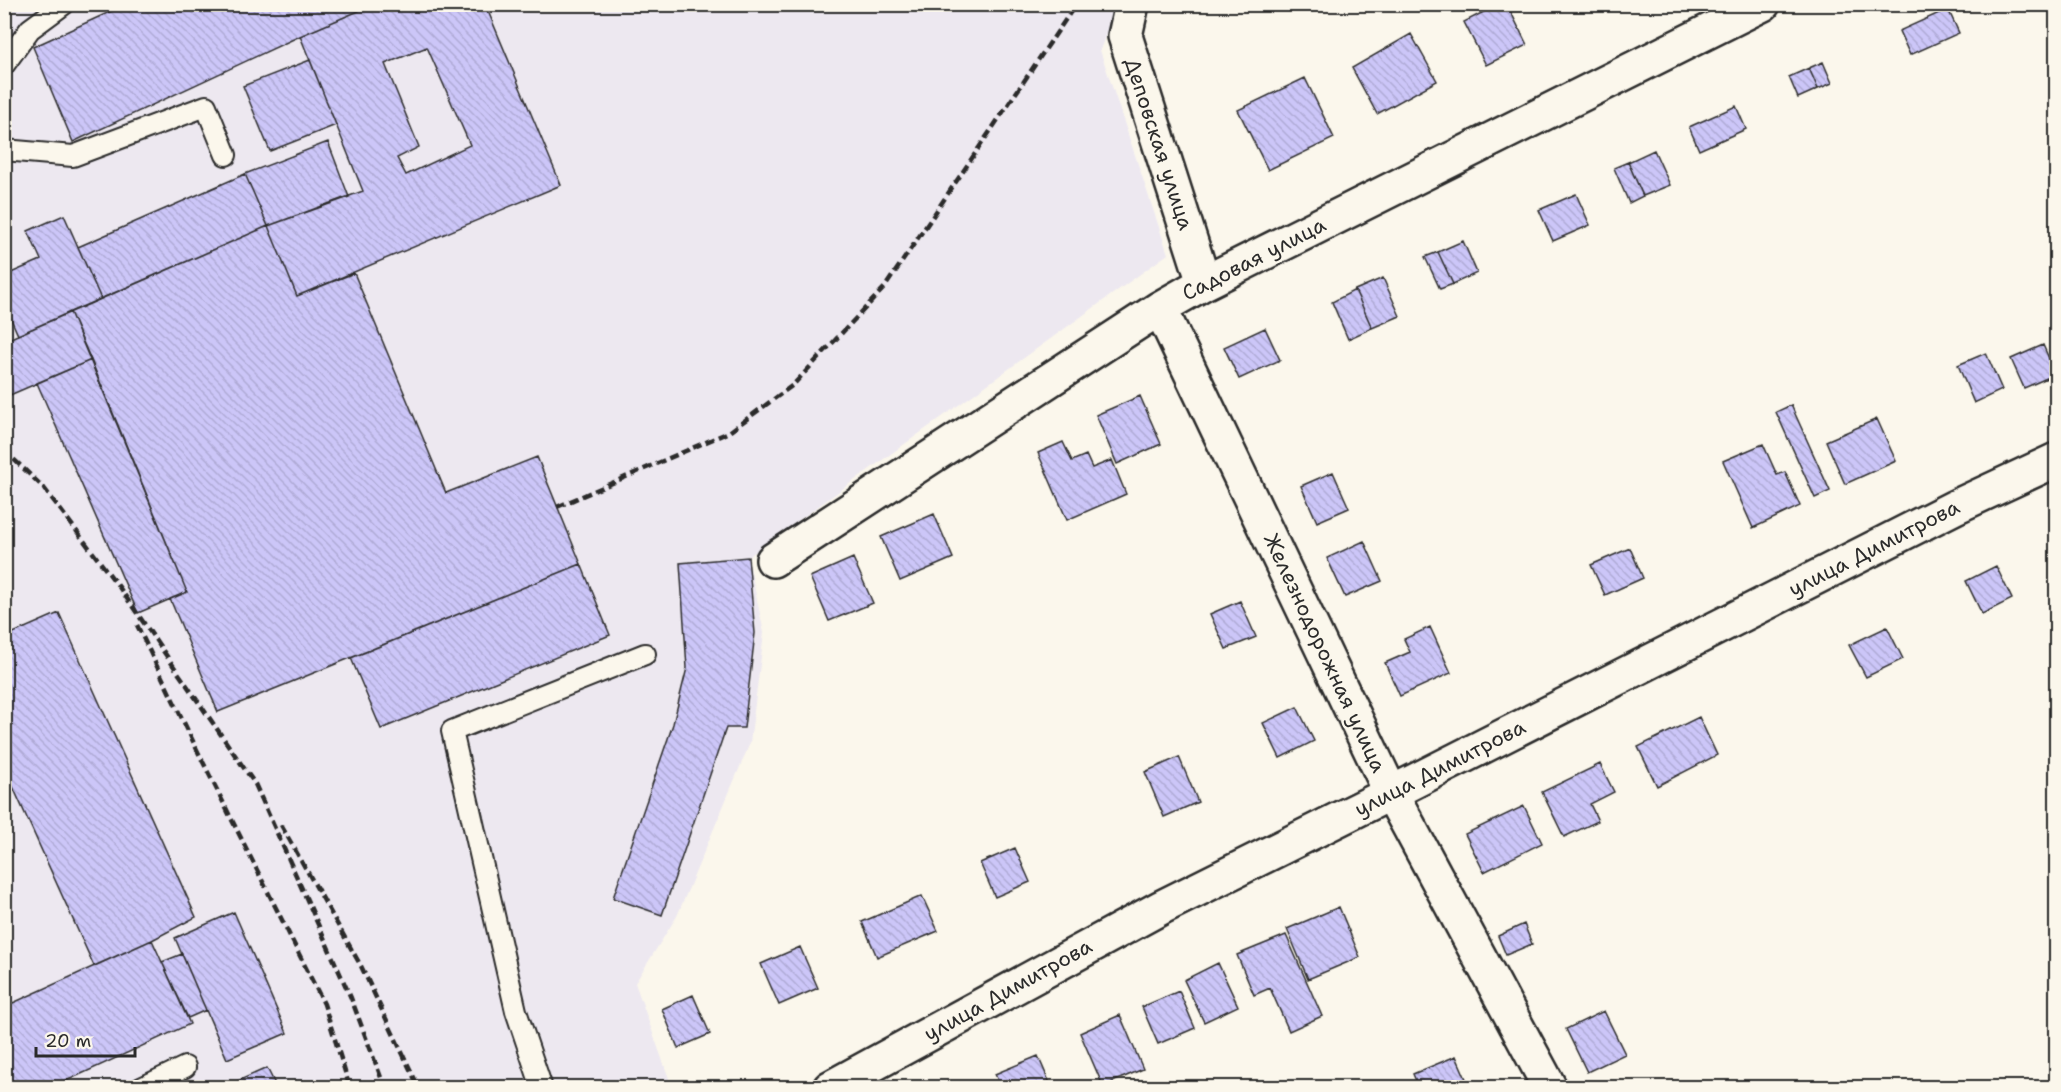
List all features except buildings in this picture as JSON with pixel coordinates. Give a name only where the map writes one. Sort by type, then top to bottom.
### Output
[{"type":"street","name":"Деповская улица","points":[[1132,4],[1125,36],[1204,283]]},
{"type":"street","name":"Садовая улица","points":[[773,560],[1160,308],[1204,283],[1763,4]]},
{"type":"street","name":"Железнодорожная улица","points":[[1160,308],[1391,793],[1550,1088]]},
{"type":"street","name":"улица Димитрова","points":[[830,1088],[1162,907],[1955,507],[2056,460]]},
{"type":"lane","points":[[4,65],[30,29],[64,4]]},
{"type":"lane","points":[[4,150],[73,156],[206,106],[226,155]]},
{"type":"lane","points":[[542,1088],[516,1011],[452,731],[645,654]]},
{"type":"lane","points":[[141,1088],[185,1067]]},
{"type":"shaded area","points":[[5,5],[1117,5],[1100,50],[1168,254],[748,557],[764,633],[750,743],[677,916],[635,983],[672,1087],[5,1088]]},
{"type":"railway","points":[[557,507],[729,432],[793,385],[885,287],[1076,4]]},
{"type":"railway","points":[[4,450],[44,488],[119,587],[255,784],[351,998],[385,1088]]},
{"type":"railway","points":[[137,625],[324,1004],[350,1088]]},
{"type":"railway","points":[[281,825],[361,966],[419,1088]]}]
